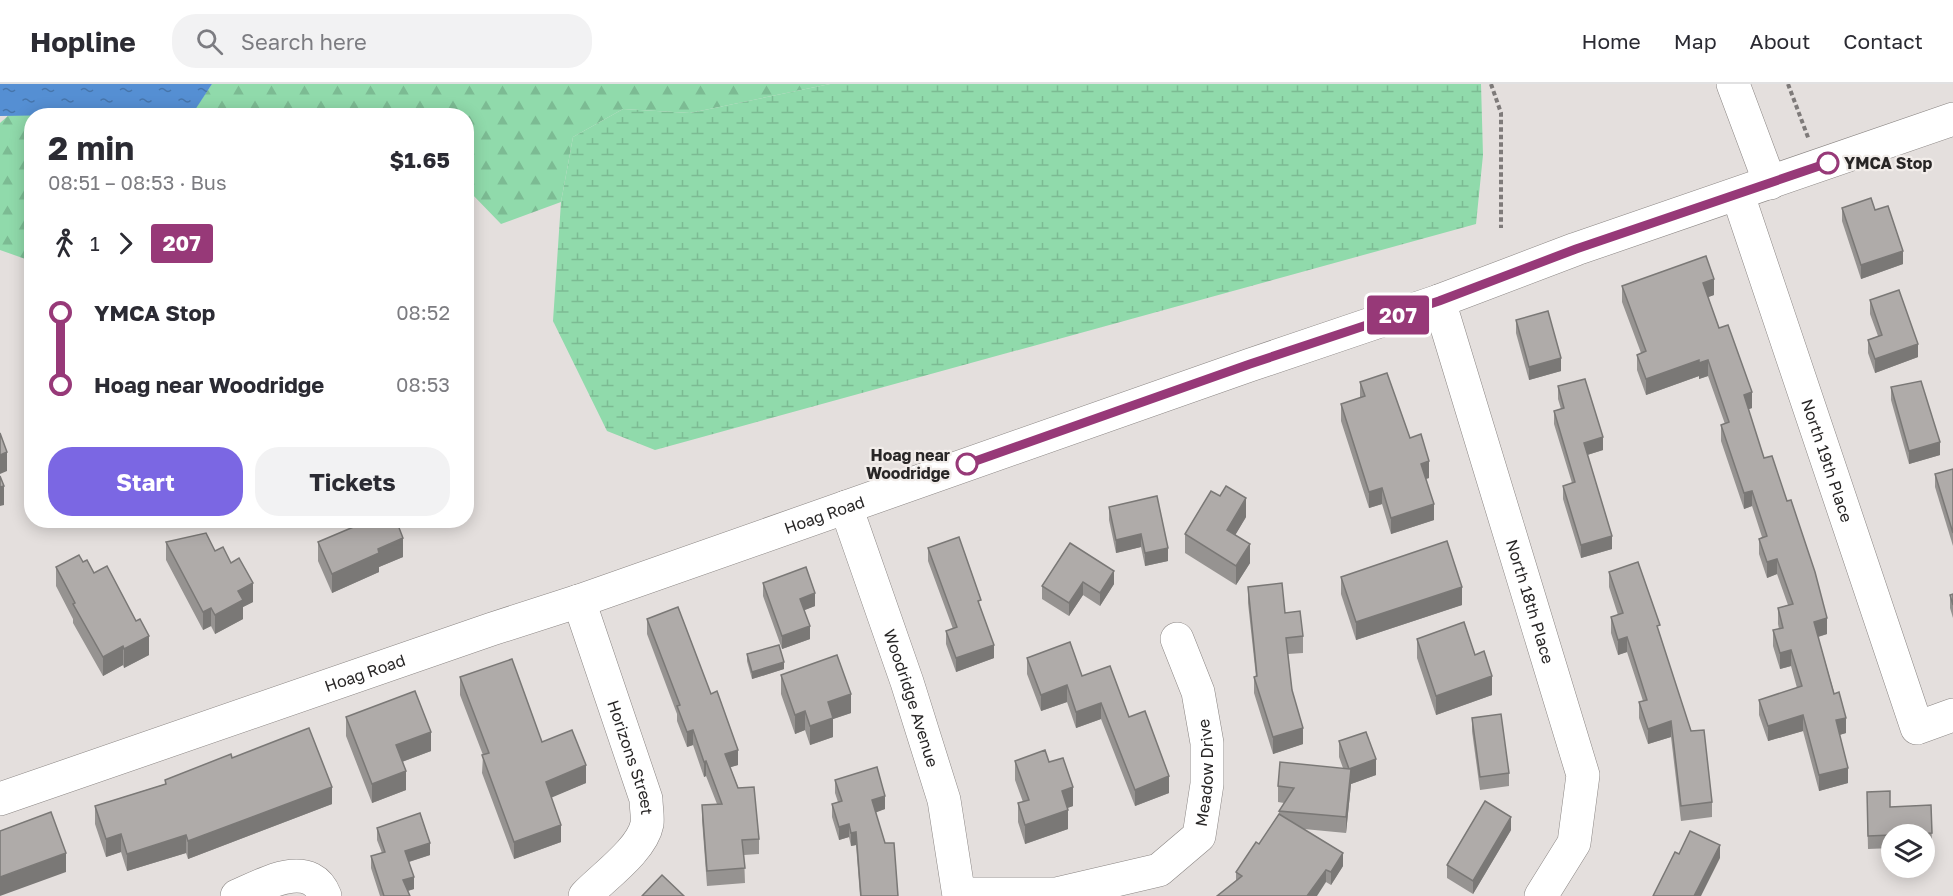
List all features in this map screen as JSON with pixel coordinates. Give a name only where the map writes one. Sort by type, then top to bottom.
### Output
[{"type":"street","points":[[1733,84],[1770,183]]},
{"type":"street","name":"Hoag Road","points":[[0,799],[579,601],[1250,364],[1439,301],[1576,249],[1953,119]]},
{"type":"street","name":"North 19th Place","points":[[1738,195],[1917,728],[1953,715]]},
{"type":"street","name":"North 18th Place","points":[[1439,301],[1583,775],[1574,843],[1541,896]]},
{"type":"street","name":"Woodridge Avenue","points":[[846,507],[907,682],[944,800],[960,895]]},
{"type":"street","name":"Horizons Street","points":[[579,601],[646,799],[647,824],[633,851],[585,896]]},
{"type":"street","name":"Meadow Drive","points":[[960,895],[1056,894],[1159,870],[1199,836],[1207,784],[1207,743],[1198,692],[1177,639]]},
{"type":"street","points":[[237,896],[286,876],[306,876],[322,887],[325,896]]},
{"type":"path","points":[[1491,84],[1502,113],[1501,228]]},
{"type":"path","points":[[1788,84],[1809,141]]},
{"type":"green space","points":[[212,84],[830,84],[690,113],[623,109],[573,137],[561,202],[501,224],[474,196],[474,108],[195,108]]},
{"type":"green space","points":[[830,84],[1481,84],[1483,155],[1476,224],[655,450],[607,431],[553,321],[561,202],[573,137],[623,109],[690,113]]},
{"type":"green space","points":[[9,115],[24,115],[24,259],[0,250],[0,123]]},
{"type":"water","points":[[0,84],[212,84],[196,108],[24,108],[24,116],[0,116]]},
{"type":"building","points":[[1871,198],[1875,210],[1888,206],[1903,251],[1861,265],[1842,208]]},
{"type":"building","points":[[1706,256],[1714,279],[1703,283],[1719,328],[1728,325],[1752,392],[1744,395],[1764,458],[1772,456],[1787,501],[1791,500],[1815,572],[1827,618],[1814,622],[1834,694],[1839,692],[1846,718],[1836,720],[1848,768],[1819,775],[1803,715],[1768,726],[1759,700],[1802,686],[1791,650],[1780,653],[1773,630],[1783,628],[1778,608],[1793,604],[1777,559],[1767,562],[1759,539],[1767,536],[1752,491],[1744,493],[1721,425],[1729,422],[1708,360],[1699,363],[1699,360],[1646,379],[1637,355],[1646,351],[1622,286]]},
{"type":"building","points":[[1899,290],[1918,344],[1875,359],[1868,340],[1882,335],[1870,300]]},
{"type":"building","points":[[1548,311],[1561,358],[1529,367],[1516,320]]},
{"type":"building","points":[[1387,373],[1410,438],[1421,434],[1429,461],[1421,464],[1434,504],[1391,518],[1382,488],[1369,492],[1341,404],[1365,396],[1360,382]]},
{"type":"building","points":[[1585,379],[1603,437],[1584,443],[1612,536],[1581,545],[1563,486],[1575,482],[1554,411],[1564,408],[1558,386]]},
{"type":"building","points":[[1921,381],[1940,442],[1909,451],[1891,387]]},
{"type":"building","points":[[0,433],[7,452],[0,455]]},
{"type":"building","points":[[1953,469],[1953,533],[1935,474]]},
{"type":"building","points":[[1226,486],[1246,498],[1227,530],[1250,544],[1236,566],[1185,534],[1211,491],[1220,496]]},
{"type":"building","points":[[1157,496],[1168,548],[1145,553],[1141,534],[1116,540],[1109,507]]},
{"type":"building","points":[[351,528],[399,528],[403,538],[378,549],[379,553],[332,574],[318,542]]},
{"type":"building","points":[[206,533],[215,551],[223,547],[231,563],[239,558],[253,583],[238,591],[243,600],[215,615],[211,608],[203,612],[166,542]]},
{"type":"building","points":[[959,537],[994,645],[956,658],[946,631],[957,627],[928,548]]},
{"type":"building","points":[[1447,541],[1462,587],[1356,622],[1341,577]]},
{"type":"building","points":[[1070,543],[1114,571],[1100,593],[1083,582],[1069,603],[1042,586]]},
{"type":"building","points":[[79,555],[83,562],[87,560],[94,573],[107,566],[136,621],[140,619],[149,636],[103,657],[73,604],[75,603],[56,567]]},
{"type":"building","points":[[1638,562],[1660,625],[1657,626],[1691,731],[1704,730],[1712,802],[1681,806],[1671,721],[1648,729],[1639,702],[1647,700],[1627,637],[1618,640],[1611,617],[1623,613],[1609,572]]},
{"type":"building","points":[[806,567],[815,593],[800,599],[810,626],[782,636],[763,583]]},
{"type":"building","points":[[1282,583],[1285,613],[1300,611],[1303,636],[1286,638],[1292,690],[1303,728],[1273,737],[1254,677],[1257,676],[1248,587]]},
{"type":"building","points":[[678,607],[711,694],[717,691],[738,750],[725,754],[738,788],[754,787],[759,839],[742,840],[745,868],[707,871],[702,805],[722,804],[693,730],[687,732],[677,706],[680,705],[647,619]]},
{"type":"building","points":[[1464,622],[1475,655],[1484,651],[1492,676],[1436,696],[1417,639]]},
{"type":"building","points":[[1070,642],[1082,676],[1110,666],[1129,717],[1145,711],[1169,776],[1135,790],[1101,703],[1076,712],[1067,685],[1041,695],[1027,658]]},
{"type":"building","points":[[779,645],[784,662],[752,672],[747,654]]},
{"type":"building","points":[[837,655],[851,694],[828,702],[833,718],[810,726],[805,711],[795,715],[781,675]]},
{"type":"building","points":[[512,659],[542,742],[572,730],[586,765],[546,782],[561,825],[514,842],[482,755],[489,753],[460,677]]},
{"type":"building","points":[[415,691],[431,732],[396,745],[406,771],[372,784],[346,717]]},
{"type":"building","points":[[1501,714],[1509,773],[1480,777],[1472,718]]},
{"type":"building","points":[[309,728],[332,787],[188,841],[186,835],[127,854],[121,834],[106,839],[95,806],[166,784],[165,780],[231,754],[232,758]]},
{"type":"building","points":[[1366,732],[1376,759],[1349,769],[1339,741]]},
{"type":"building","points":[[1045,750],[1049,762],[1063,758],[1073,787],[1062,791],[1068,810],[1025,825],[1018,803],[1029,800],[1015,761]]},
{"type":"building","points":[[1280,762],[1351,769],[1346,817],[1279,811],[1294,788],[1278,786]]},
{"type":"building","points":[[877,767],[885,796],[872,800],[885,843],[894,843],[898,896],[861,896],[856,832],[851,833],[849,824],[839,827],[832,804],[842,801],[835,780]]},
{"type":"building","points":[[1890,791],[1890,807],[1931,805],[1932,824],[1881,824],[1881,835],[1868,836],[1867,792]]},
{"type":"building","points":[[1485,801],[1511,817],[1473,881],[1447,865]]},
{"type":"building","points":[[51,812],[66,853],[0,877],[0,831]]},
{"type":"building","points":[[420,813],[430,843],[405,851],[414,877],[403,880],[410,896],[384,896],[371,856],[385,852],[377,828]]},
{"type":"building","points":[[1279,814],[1343,853],[1331,872],[1326,870],[1307,896],[1217,896],[1242,876],[1236,872],[1256,842],[1259,844]]},
{"type":"building","points":[[1690,831],[1720,845],[1694,896],[1653,896],[1675,852],[1679,854]]},
{"type":"building","points":[[662,875],[684,896],[642,896]]},
{"type":"bus line","name":"207","points":[[967,464],[1250,364],[1439,301],[1576,249],[1828,163]]},
{"type":"place","name":"YMCA Stop","points":[[1828,163]]},
{"type":"place","name":"Hoag near Woodridge","points":[[967,464]]}]
